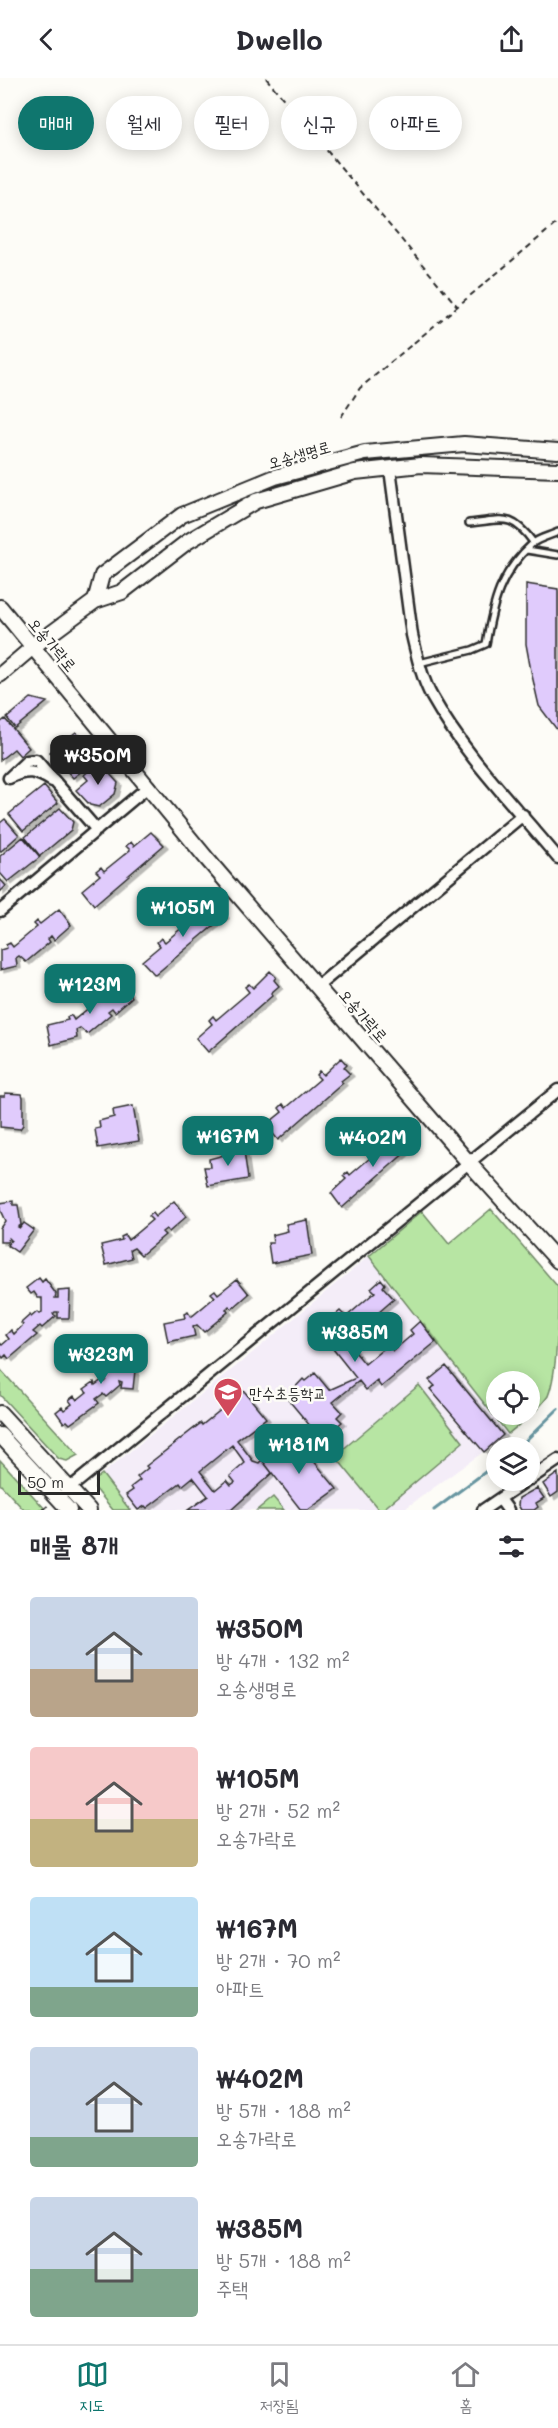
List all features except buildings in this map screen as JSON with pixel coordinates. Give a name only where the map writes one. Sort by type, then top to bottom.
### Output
[{"type":"street","name":"오송생명로","points":[[95,602],[102,575],[182,514],[275,477],[376,452],[464,444],[558,452]]},
{"type":"street","name":"오송생명로","points":[[0,675],[34,646],[95,602],[122,592],[187,542],[256,501],[355,472],[421,465],[558,470]]},
{"type":"street","points":[[390,469],[412,636],[431,696],[465,747],[558,858]]},
{"type":"street","name":"오송가락로","points":[[0,607],[207,859],[469,1163],[558,1261]]},
{"type":"street","points":[[4,782],[27,761],[34,759],[97,830]]},
{"type":"street","points":[[0,911],[149,786]]},
{"type":"street","points":[[318,986],[523,815]]},
{"type":"street","points":[[64,1493],[558,1090]]},
{"type":"street","points":[[0,1413],[64,1493],[69,1510]]},
{"type":"street","points":[[0,1435],[64,1493],[89,1510]]},
{"type":"street","points":[[540,1472],[558,1460]]},
{"type":"street","points":[[483,1510],[512,1491]]},
{"type":"street","points":[[500,1499],[508,1510]]},
{"type":"lane","points":[[469,523],[508,519],[522,527],[533,542]]},
{"type":"lane","points":[[419,663],[472,650],[486,644],[492,608],[502,580],[533,542],[558,532]]},
{"type":"lane","points":[[527,550],[558,555]]},
{"type":"path","points":[[266,78],[458,307]]},
{"type":"path","points":[[341,417],[360,388],[558,222]]},
{"type":"shaded area","points":[[369,1256],[486,1406],[486,1425],[501,1425],[508,1434],[504,1437],[486,1437],[486,1450],[403,1510],[130,1510],[102,1474]]},
{"type":"green space","points":[[491,1209],[558,1287],[554,1373],[548,1396],[540,1405],[540,1371],[486,1371],[486,1406],[369,1256],[422,1211],[449,1244]]},
{"type":"green space","points":[[0,1369],[78,1455],[67,1461],[59,1459],[0,1395]]},
{"type":"green space","points":[[419,1385],[463,1442],[382,1510],[379,1510],[335,1456]]},
{"type":"green space","points":[[501,1425],[519,1425],[508,1434]]},
{"type":"green space","points":[[0,1460],[46,1510],[24,1510],[0,1484]]},
{"type":"green space","points":[[102,1474],[130,1510],[113,1510],[95,1488],[96,1479]]},
{"type":"green space","points":[[273,1497],[284,1510],[257,1510]]},
{"type":"waterway","points":[[529,1437],[558,1409]]},
{"type":"waterway","points":[[434,1510],[486,1471]]},
{"type":"place","name":"만수초등학교","points":[[228,1418]]}]
